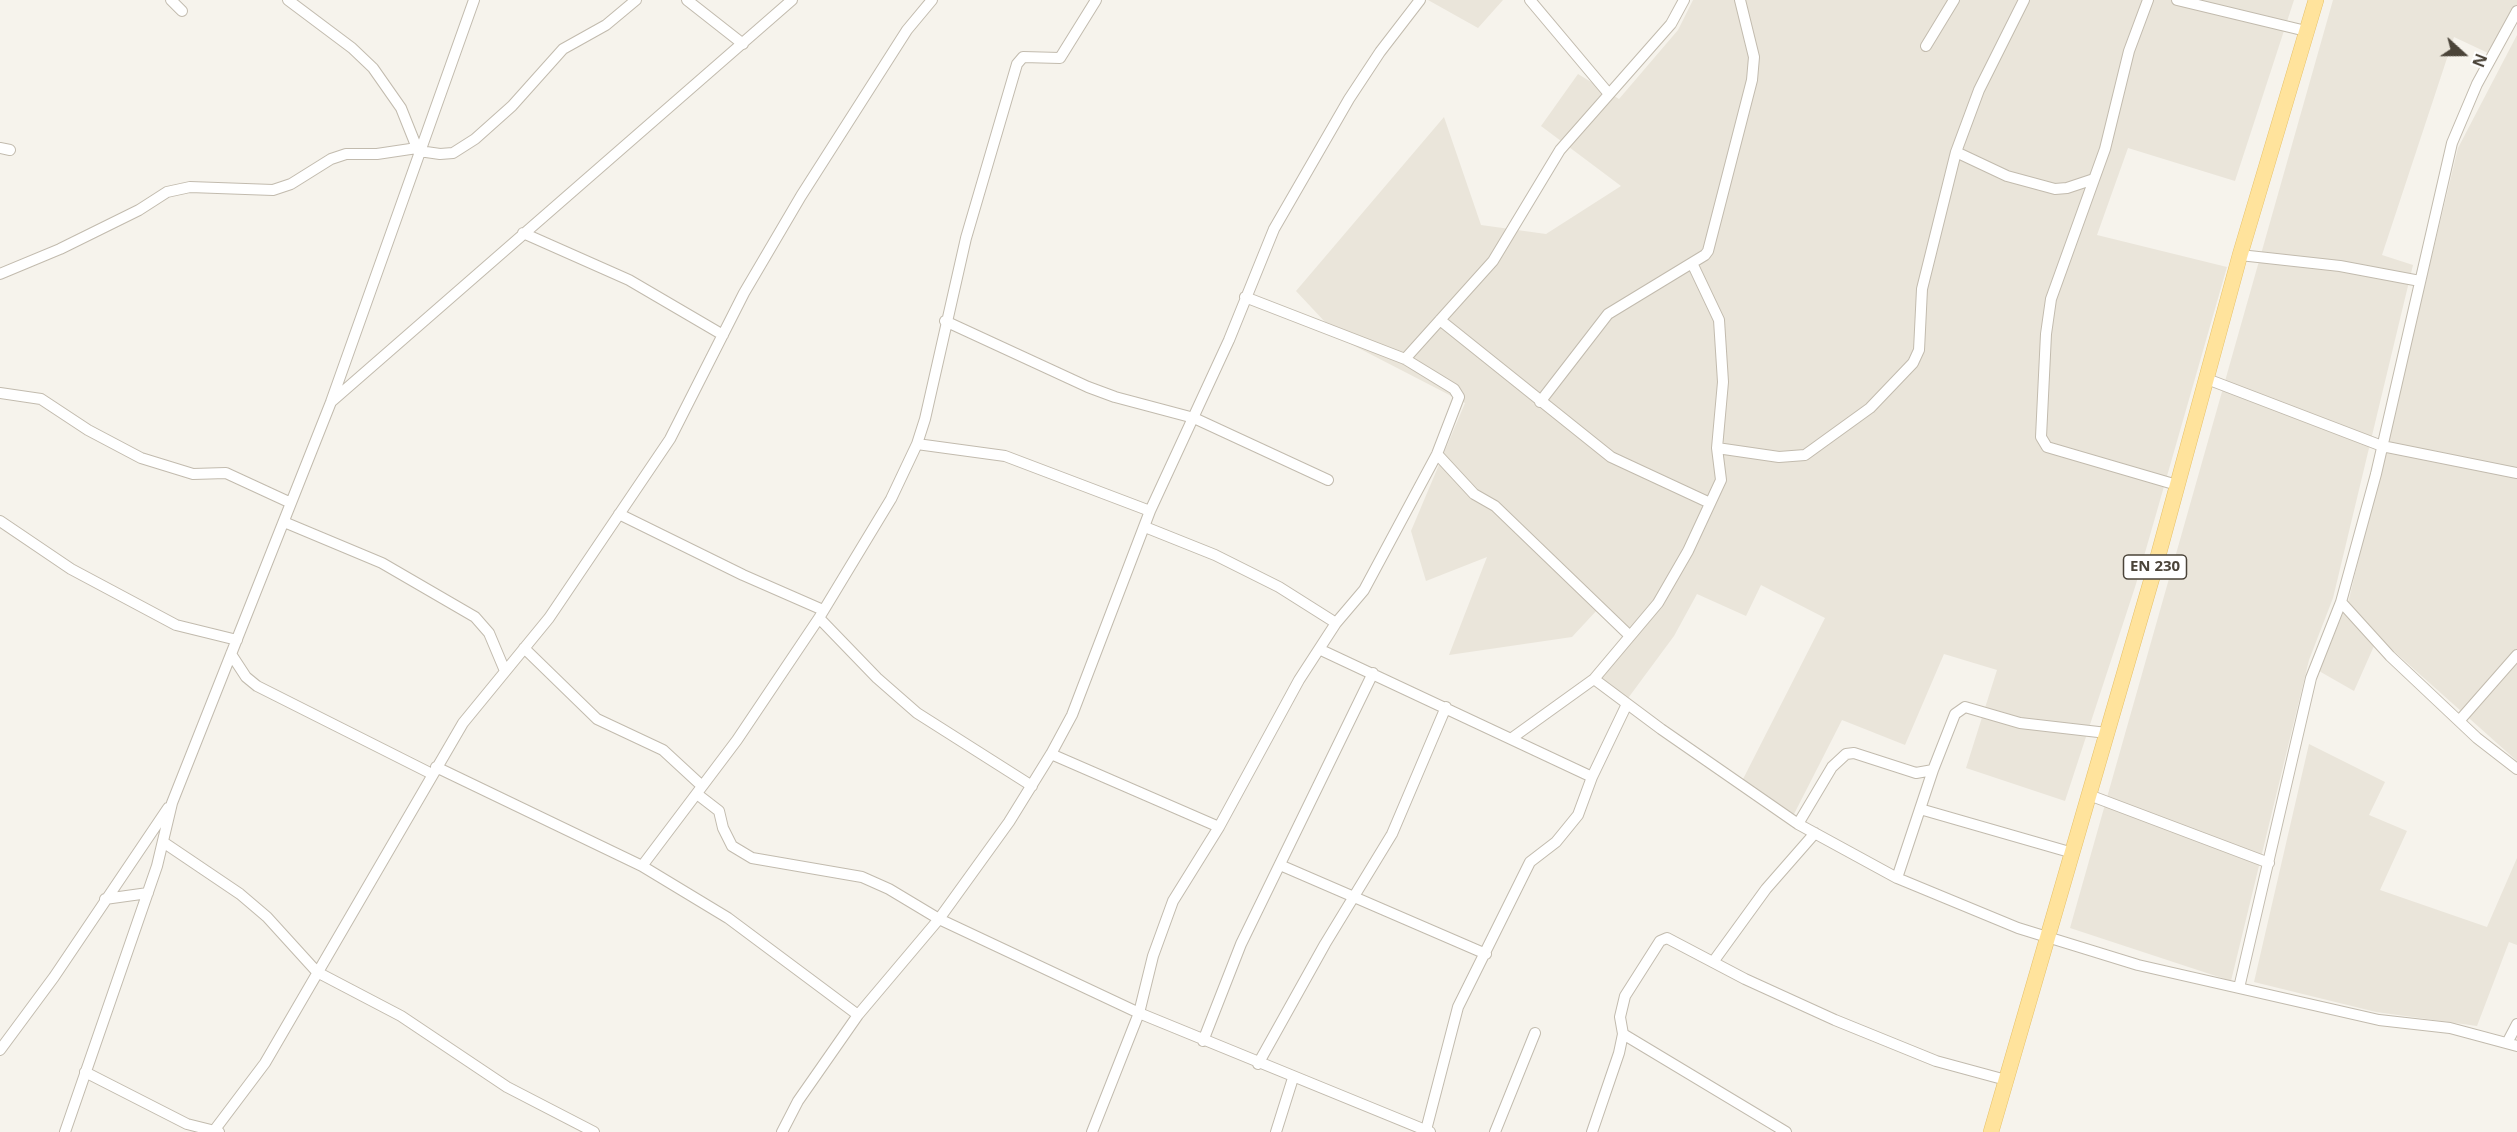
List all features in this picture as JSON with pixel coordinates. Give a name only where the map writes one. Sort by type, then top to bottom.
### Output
[{"type":"main road","name":"EN 230","points":[[1991,1132],[2108,733],[2240,255],[2316,0]]},
{"type":"street","points":[[171,0],[182,11]]},
{"type":"street","points":[[288,0],[352,48],[373,68],[401,108],[418,149]]},
{"type":"street","points":[[65,1132],[148,892],[172,803],[331,402],[418,149],[474,0]]},
{"type":"street","points":[[0,274],[70,244],[139,210],[167,192],[190,187],[273,190],[291,184],[331,159],[346,154],[377,154],[418,149],[440,154],[453,153],[475,139],[512,106],[563,48],[606,25],[636,0]]},
{"type":"street","points":[[687,0],[743,44]]},
{"type":"street","points":[[331,402],[792,0]]},
{"type":"street","points":[[86,1072],[187,1124],[216,1131],[265,1063],[463,723],[549,618],[670,439],[744,293],[801,196],[907,30],[932,0]]},
{"type":"street","points":[[642,866],[737,740],[821,614],[891,500],[917,444],[940,360],[945,321],[966,238],[1017,64],[1023,57],[1060,58],[1096,0]]},
{"type":"street","points":[[782,1132],[798,1101],[858,1015],[939,919],[1032,786],[1051,754],[1072,715],[1150,511],[1194,418],[1274,229],[1306,169],[1374,62],[1420,0]]},
{"type":"street","points":[[1530,0],[1609,94]]},
{"type":"street","points":[[1405,359],[1493,261],[1560,150],[1671,24],[1684,0]]},
{"type":"street","points":[[1540,402],[1608,314],[1705,255],[1711,245],[1752,80],[1754,57],[1740,0]]},
{"type":"street","points":[[1926,46],[1954,0]]},
{"type":"street","points":[[1718,448],[1779,457],[1805,455],[1870,408],[1913,363],[1919,350],[1922,289],[1956,152],[1979,90],[2024,0]]},
{"type":"street","points":[[2148,0],[2129,51],[2105,150],[2051,299],[2046,334],[2043,443],[2047,447],[2177,485]]},
{"type":"street","points":[[2176,0],[2306,31]]},
{"type":"street","points":[[2239,988],[2311,678],[2341,602],[2382,446],[2452,143],[2476,84],[2517,11]]},
{"type":"street","points":[[1956,152],[2007,176],[2055,189],[2067,188],[2094,179]]},
{"type":"street","points":[[523,233],[629,280],[723,335]]},
{"type":"street","points":[[2240,255],[2340,266],[2420,281]]},
{"type":"street","points":[[1512,738],[1594,678],[1658,603],[1688,551],[1722,473],[1718,448],[1723,382],[1719,320],[1692,263]]},
{"type":"street","points":[[1092,1132],[1139,1013],[1165,917],[1220,827],[1272,726],[1336,623],[1364,590],[1437,454],[1459,397],[1454,389],[1405,359],[1245,297]]},
{"type":"street","points":[[1440,320],[1540,402],[1624,465],[1710,503]]},
{"type":"street","points":[[945,321],[1088,387],[1115,397],[1194,418],[1328,480]]},
{"type":"street","points":[[2207,379],[2382,446],[2517,473]]},
{"type":"street","points":[[0,393],[41,399],[88,430],[141,458],[193,474],[226,473],[291,503]]},
{"type":"street","points":[[917,444],[1005,456],[1150,511]]},
{"type":"street","points":[[1437,454],[1474,494],[1495,506],[1630,636]]},
{"type":"street","points":[[619,514],[821,614],[877,678],[917,713],[1032,786]]},
{"type":"street","points":[[0,521],[71,569],[176,625],[237,640]]},
{"type":"street","points":[[284,522],[382,564],[475,617],[489,633],[505,671]]},
{"type":"street","points":[[1145,527],[1215,555],[1279,587],[1336,623]]},
{"type":"street","points":[[2341,602],[2390,656],[2459,721],[2517,769]]},
{"type":"street","points":[[524,648],[597,719],[663,750],[719,811],[723,828],[732,846],[752,858],[862,877],[889,889],[939,919],[1139,1013],[1258,1064],[1428,1131],[1454,1019],[1530,862],[1571,826],[1587,796],[1592,777],[1627,704]]},
{"type":"street","points":[[1321,650],[1592,777]]},
{"type":"street","points":[[231,654],[246,677],[257,686],[434,771],[642,866],[728,918],[858,1015]]},
{"type":"street","points":[[2459,721],[2517,655]]},
{"type":"street","points":[[1203,1041],[1241,944],[1372,674]]},
{"type":"street","points":[[1594,678],[1627,704],[1798,824],[1897,878],[2018,928],[2138,965],[2379,1020],[2450,1028],[2512,1045],[2517,1024]]},
{"type":"street","points":[[1258,1064],[1354,895],[1392,834],[1446,707]]},
{"type":"street","points":[[1897,878],[1932,770],[1955,714],[1965,707],[2020,723],[2108,733]]},
{"type":"street","points":[[1798,824],[1832,767],[1846,754],[1854,753],[1916,773],[1932,770]]},
{"type":"street","points":[[1051,754],[1220,827]]},
{"type":"street","points":[[2090,795],[2269,863]]},
{"type":"street","points":[[0,1050],[54,977],[172,803]]},
{"type":"street","points":[[1920,809],[2073,853]]},
{"type":"street","points":[[1713,962],[1766,889],[1815,833]]},
{"type":"street","points":[[163,842],[240,894],[267,917],[317,972],[401,1016],[507,1087],[594,1132]]},
{"type":"street","points":[[1280,865],[1354,895],[1486,954]]},
{"type":"street","points":[[105,899],[148,892]]},
{"type":"street","points":[[1592,1132],[1619,1053],[1623,1034],[1620,1017],[1625,996],[1660,941],[1667,939],[1675,940],[1745,980],[1835,1020],[1952,1066],[2006,1080]]},
{"type":"street","points":[[1495,1132],[1534,1033]]},
{"type":"street","points":[[1623,1034],[1786,1132]]},
{"type":"street","points":[[1276,1132],[1293,1078]]},
{"type":"shaded area","points":[[1428,0],[1503,0],[1478,28]]},
{"type":"shaded area","points":[[1693,0],[2294,0],[2235,181],[2128,148],[2097,235],[2227,267],[2136,584],[2065,801],[1966,768],[1997,670],[1944,654],[1905,745],[1842,720],[1792,818],[1740,785],[1825,618],[1761,585],[1746,616],[1697,594],[1674,636],[1623,705],[1592,681],[1634,635],[1598,609],[1572,637],[1449,655],[1487,557],[1426,581],[1411,531],[1465,403],[1341,339],[1296,291],[1444,117],[1481,225],[1546,234],[1621,186],[1541,126],[1578,74],[1619,99],[1678,30]]},
{"type":"shaded area","points":[[2333,0],[2517,0],[2517,5],[2488,53],[2454,37],[2382,255],[2413,265],[2333,598],[2309,660],[2231,981],[2070,928]]},
{"type":"shaded area","points":[[2517,35],[2517,761],[2378,637],[2354,691],[2319,671],[2349,599],[2458,148]]},
{"type":"shaded area","points":[[2309,744],[2385,782],[2369,815],[2407,831],[2380,890],[2487,927],[2517,858],[2517,945],[2509,942],[2477,1026],[2376,1012],[2254,982]]}]
